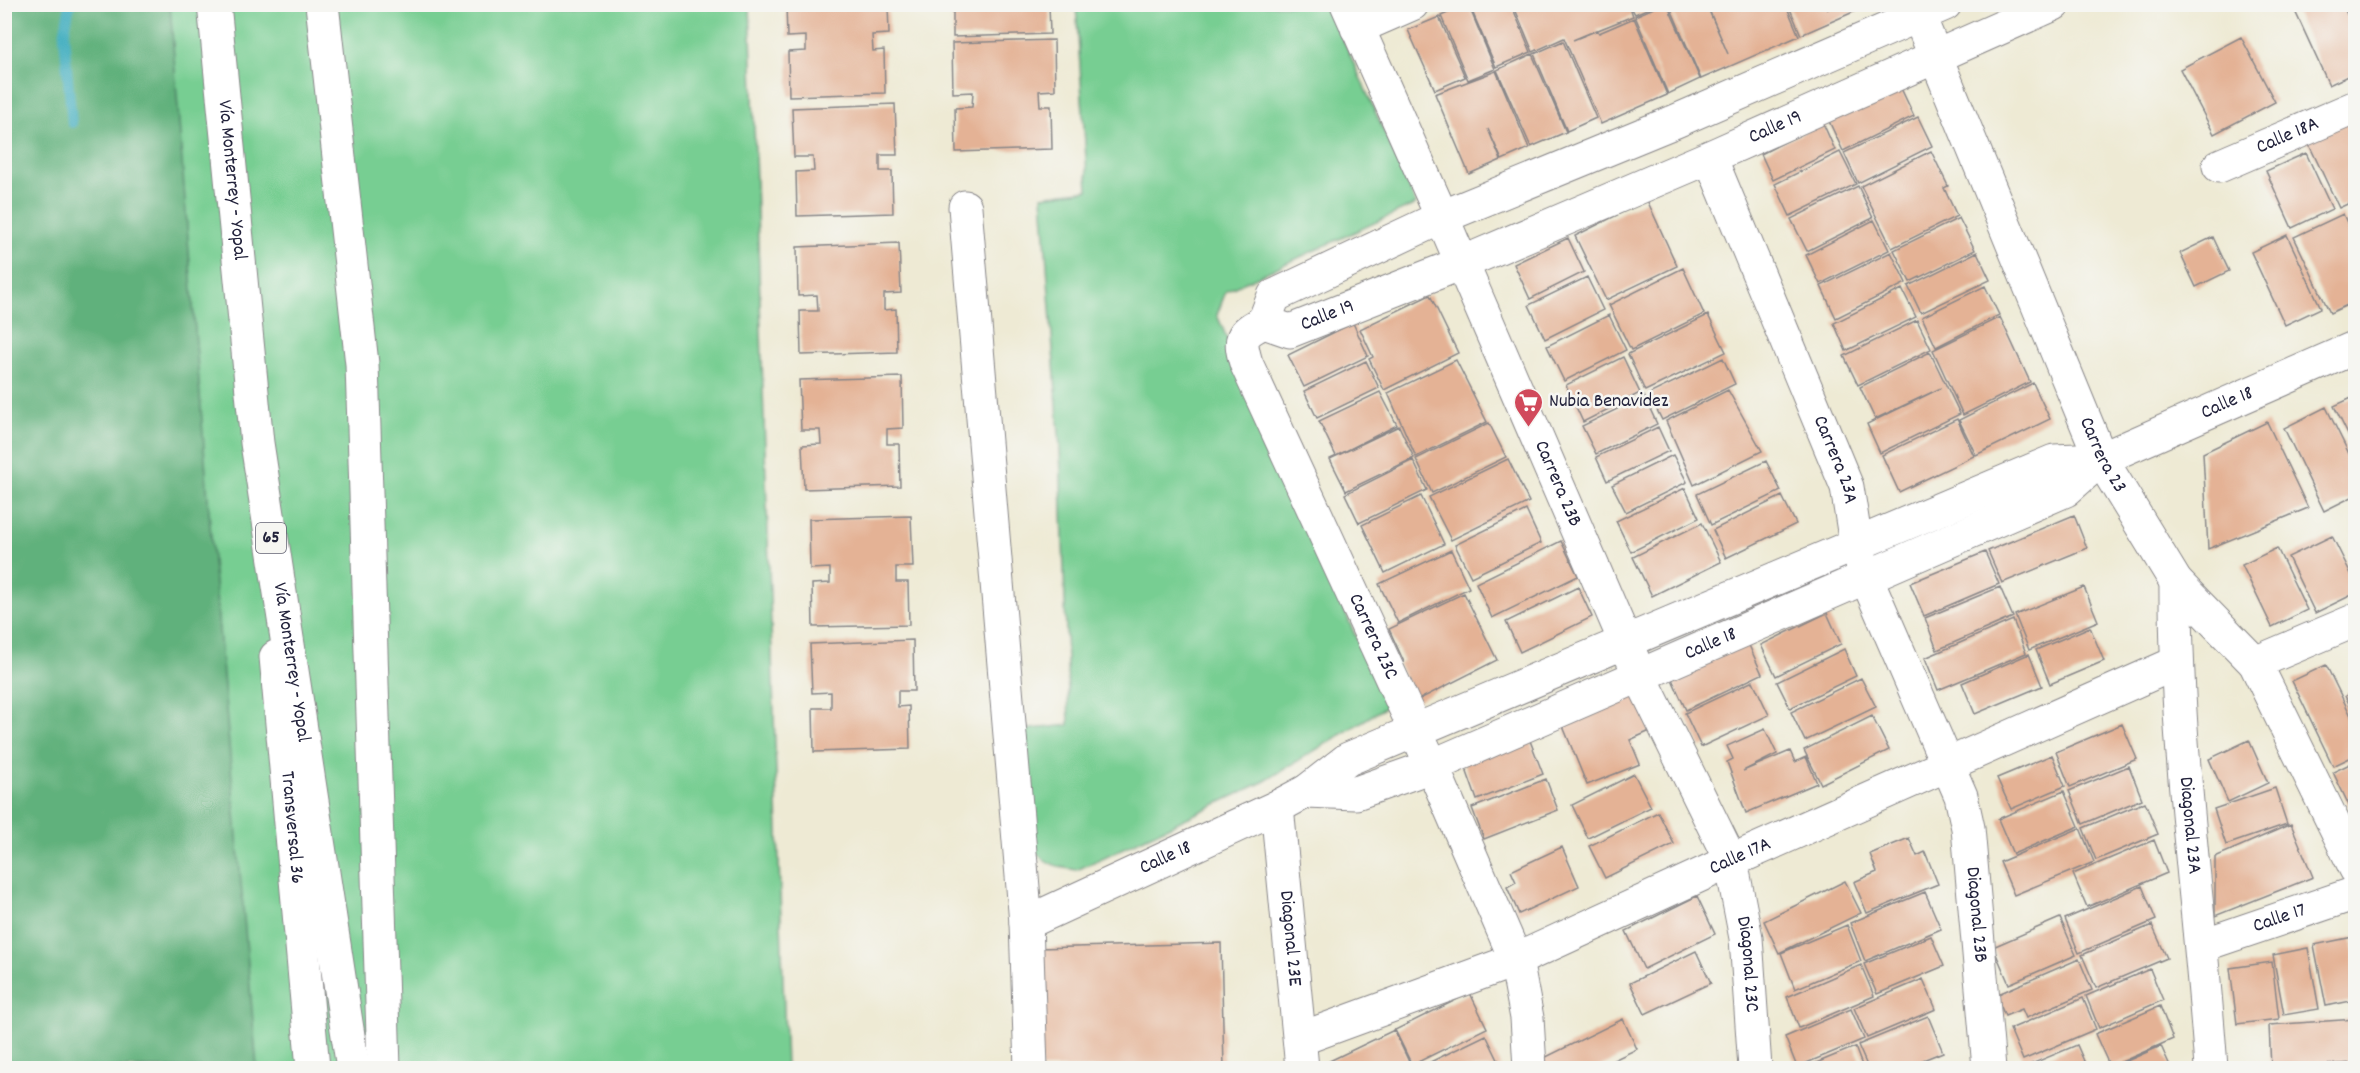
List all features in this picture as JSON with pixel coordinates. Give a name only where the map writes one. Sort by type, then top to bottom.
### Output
[{"type":"main road","name":"Vía Monterrey - Yopal","points":[[214,4],[257,443],[353,1068]]},
{"type":"main road","points":[[322,4],[362,364],[384,1068]]},
{"type":"main road","points":[[1352,16],[1412,4]]},
{"type":"main road","name":"Calle 19","points":[[1926,8],[1676,121],[1442,217],[1274,296],[1264,322],[1290,331],[1462,263],[1710,157],[2054,4]]},
{"type":"main road","name":"Carrera 23","points":[[1926,8],[1935,55],[2101,459],[2176,582],[2255,663],[2355,869]]},
{"type":"main road","name":"Carrera 23B","points":[[1352,16],[1442,217],[1625,641],[1731,861]]},
{"type":"main road","name":"Calle 18A","points":[[2219,166],[2355,107]]},
{"type":"main road","name":"Carrera 23A","points":[[1710,157],[1847,488],[1856,544],[1866,577],[1948,766]]},
{"type":"main road","points":[[965,207],[1026,923],[1031,1068]]},
{"type":"main road","name":"Carrera 23C","points":[[1264,322],[1248,329],[1243,338],[1242,348],[1246,363],[1432,766],[1516,960],[1527,1018],[1530,1068]]},
{"type":"main road","name":"Calle 18","points":[[1307,791],[1356,793],[1432,766],[2066,490],[2101,459],[2355,347]]},
{"type":"main road","name":"Transversal 36","points":[[257,443],[313,1068]]},
{"type":"main road","name":"Calle 18","points":[[1026,923],[1277,807],[1307,791],[1348,759],[2054,460],[2101,459]]},
{"type":"main road","name":"Diagonal 23A","points":[[2176,582],[2176,663],[2203,945],[2211,1068]]},
{"type":"main road","points":[[2255,663],[2355,620]]},
{"type":"main road","name":"Calle 17A","points":[[1301,1054],[1516,960],[1731,861],[2176,663]]},
{"type":"main road","name":"Diagonal 23B","points":[[1948,766],[1961,796],[1968,828],[1989,1068]]},
{"type":"main road","name":"Diagonal 23E","points":[[1277,807],[1301,1054]]},
{"type":"main road","name":"Diagonal 23C","points":[[1731,861],[1746,938],[1755,1068]]},
{"type":"main road","name":"Calle 17","points":[[2203,945],[2355,892]]},
{"type":"green space","points":[[5,4],[170,5],[210,525],[257,1068],[5,1068]]},
{"type":"green space","points":[[5,5],[750,5],[786,1068],[5,1068]]},
{"type":"green space","points":[[1076,5],[1328,5],[1416,204],[1226,291],[1217,315],[1386,707],[1265,781],[1077,870],[1063,868],[1044,860],[1030,844],[1025,807],[1022,730],[1069,725],[1060,448],[1042,196],[1088,190]]},
{"type":"building","points":[[786,4],[888,4],[889,34],[872,35],[873,51],[884,50],[885,93],[789,96],[788,52],[806,51],[806,36],[787,37]]},
{"type":"building","points":[[953,4],[1049,4],[1050,34],[953,37]]},
{"type":"building","points":[[1468,4],[1495,69],[1468,80],[1441,16]]},
{"type":"building","points":[[1469,4],[1511,4],[1531,52],[1496,67]]},
{"type":"building","points":[[1513,4],[1629,4],[1633,16],[1597,30],[1599,33],[1634,18],[1667,95],[1601,124],[1564,38],[1533,52]]},
{"type":"building","points":[[1667,4],[1700,79],[1668,94],[1635,16]]},
{"type":"building","points":[[1669,4],[1706,4],[1728,54],[1707,5],[1786,5],[1799,36],[1701,79]]},
{"type":"building","points":[[1788,4],[1825,4],[1828,10],[1826,4],[1867,6],[1801,35]]},
{"type":"building","points":[[2308,4],[2342,4],[2356,33],[2356,72],[2329,85],[2295,11]]},
{"type":"building","points":[[1630,5],[1656,5],[1635,14]]},
{"type":"building","points":[[1439,17],[1465,77],[1435,90],[1408,30]]},
{"type":"building","points":[[2241,37],[2275,102],[2214,134],[2180,69]]},
{"type":"building","points":[[1054,40],[1055,90],[1039,91],[1040,106],[1051,106],[1052,149],[956,152],[955,108],[972,107],[973,92],[953,93],[952,43]]},
{"type":"building","points":[[1563,41],[1596,118],[1567,131],[1534,54]]},
{"type":"building","points":[[1532,54],[1566,132],[1531,147],[1497,70]]},
{"type":"building","points":[[1496,71],[1529,148],[1502,160],[1488,129],[1501,160],[1469,174],[1435,94]]},
{"type":"building","points":[[1899,84],[1914,116],[1843,151],[1828,119]]},
{"type":"building","points":[[895,104],[897,155],[880,155],[880,171],[892,171],[893,213],[797,216],[796,172],[814,171],[813,157],[794,157],[792,108]]},
{"type":"building","points":[[1918,117],[1932,146],[1858,183],[1844,153]]},
{"type":"building","points":[[2351,117],[2356,126],[2356,200],[2339,208],[2306,138]]},
{"type":"building","points":[[1823,123],[1835,150],[1773,180],[1761,154]]},
{"type":"building","points":[[1931,151],[1948,186],[1944,188],[1957,216],[1892,248],[1861,186]]},
{"type":"building","points":[[1840,152],[1856,184],[1790,216],[1775,184]]},
{"type":"building","points":[[2306,153],[2332,209],[2292,228],[2266,171]]},
{"type":"building","points":[[1858,186],[1873,218],[1807,251],[1791,219]]},
{"type":"building","points":[[1647,200],[1677,266],[1606,300],[1575,236]]},
{"type":"building","points":[[2343,214],[2356,242],[2356,301],[2330,313],[2294,237]]},
{"type":"building","points":[[1959,218],[1975,250],[1910,282],[1894,250]]},
{"type":"building","points":[[1874,220],[1889,250],[1820,284],[1806,255]]},
{"type":"building","points":[[2287,235],[2321,308],[2285,325],[2251,252]]},
{"type":"building","points":[[2213,237],[2229,271],[2196,287],[2180,253]]},
{"type":"building","points":[[1568,238],[1584,272],[1530,299],[1514,264]]},
{"type":"building","points":[[899,243],[901,293],[884,294],[884,310],[896,309],[897,352],[801,355],[800,311],[818,311],[817,295],[798,296],[797,247]]},
{"type":"building","points":[[1891,252],[1906,283],[1836,318],[1821,286]]},
{"type":"building","points":[[1977,252],[1990,280],[1921,313],[1908,286]]},
{"type":"building","points":[[1683,268],[1704,314],[1631,350],[1609,305]]},
{"type":"building","points":[[1587,277],[1603,310],[1545,339],[1529,305]]},
{"type":"building","points":[[1985,286],[1999,315],[1936,347],[1922,317]]},
{"type":"building","points":[[1902,289],[1916,317],[1846,351],[1834,323]]},
{"type":"building","points":[[1430,295],[1458,353],[1384,390],[1369,359],[1373,357],[1360,329]]},
{"type":"building","points":[[1609,315],[1626,350],[1564,381],[1547,346]]},
{"type":"building","points":[[1708,315],[1726,352],[1645,391],[1628,354]]},
{"type":"building","points":[[2000,317],[2030,382],[1963,415],[1933,350]]},
{"type":"building","points":[[1917,320],[1931,349],[1858,385],[1844,356]]},
{"type":"building","points":[[1353,323],[1368,356],[1304,387],[1288,355]]},
{"type":"building","points":[[1930,352],[1960,414],[1880,453],[1867,424],[1941,388],[1875,419],[1860,387]]},
{"type":"building","points":[[1623,357],[1640,393],[1583,422],[1566,385]]},
{"type":"building","points":[[1723,358],[1735,384],[1662,420],[1649,394]]},
{"type":"building","points":[[1456,360],[1487,422],[1416,457],[1388,393]]},
{"type":"building","points":[[1366,361],[1379,388],[1317,418],[1304,391]]},
{"type":"building","points":[[902,377],[903,428],[887,429],[887,444],[899,444],[900,486],[804,489],[802,445],[821,444],[820,430],[801,430],[799,380]]},
{"type":"building","points":[[2033,383],[2050,419],[1976,455],[1959,420]]},
{"type":"building","points":[[1728,390],[1762,451],[1694,485],[1666,421]]},
{"type":"building","points":[[1380,392],[1397,425],[1336,456],[1319,421]]},
{"type":"building","points":[[1644,396],[1657,424],[1596,454],[1582,426]]},
{"type":"building","points":[[2356,396],[2356,451],[2334,406]]},
{"type":"building","points":[[2326,407],[2356,468],[2356,495],[2324,511],[2284,428]]},
{"type":"building","points":[[1957,419],[1974,456],[1899,492],[1882,455]]},
{"type":"building","points":[[2267,422],[2308,508],[2208,549],[2203,453]]},
{"type":"building","points":[[1489,423],[1506,457],[1432,493],[1416,459]]},
{"type":"building","points":[[1399,426],[1414,458],[1346,491],[1330,459]]},
{"type":"building","points":[[1658,427],[1669,451],[1607,481],[1596,457]]},
{"type":"building","points":[[1673,455],[1687,482],[1626,512],[1612,485]]},
{"type":"building","points":[[1508,459],[1529,502],[1451,540],[1429,497]]},
{"type":"building","points":[[1413,460],[1427,490],[1359,523],[1345,494]]},
{"type":"building","points":[[1766,461],[1781,491],[1711,525],[1697,494]]},
{"type":"building","points":[[1685,488],[1699,518],[1631,552],[1616,521]]},
{"type":"building","points":[[1421,496],[1444,544],[1385,573],[1362,525]]},
{"type":"building","points":[[1782,496],[1796,524],[1726,558],[1713,530]]},
{"type":"building","points":[[1526,510],[1541,543],[1471,577],[1455,545]]},
{"type":"building","points":[[2074,515],[2087,548],[2002,583],[1988,551]]},
{"type":"building","points":[[911,516],[913,567],[896,567],[896,582],[908,582],[909,625],[813,627],[812,584],[830,583],[830,568],[810,569],[809,519]]},
{"type":"building","points":[[1702,523],[1721,562],[1652,596],[1633,557]]},
{"type":"building","points":[[2332,536],[2356,584],[2356,593],[2315,613],[2288,557]]},
{"type":"building","points":[[1561,541],[1578,576],[1492,618],[1476,583]]},
{"type":"building","points":[[2277,548],[2307,610],[2272,627],[2242,565]]},
{"type":"building","points":[[1451,550],[1469,588],[1398,623],[1379,584]]},
{"type":"building","points":[[1985,552],[1999,584],[1924,616],[1910,583]]},
{"type":"building","points":[[1578,587],[1592,617],[1520,652],[1506,622]]},
{"type":"building","points":[[2000,587],[2013,617],[1937,650],[1925,618]]},
{"type":"building","points":[[2084,587],[2098,621],[2029,650],[2015,615]]},
{"type":"building","points":[[1464,593],[1497,660],[1416,701],[1399,664],[1404,662],[1389,629]]},
{"type":"building","points":[[1827,613],[1841,644],[1776,676],[1761,645]]},
{"type":"building","points":[[2013,620],[2026,653],[1938,690],[1925,658]]},
{"type":"building","points":[[2090,627],[2104,661],[2050,684],[2036,650]]},
{"type":"building","points":[[913,640],[914,691],[898,691],[898,707],[909,706],[910,749],[814,752],[813,708],[831,708],[831,692],[812,693],[810,644]]},
{"type":"building","points":[[1748,643],[1762,674],[1686,710],[1672,679]]},
{"type":"building","points":[[1844,649],[1856,676],[1790,708],[1777,682]]},
{"type":"building","points":[[2029,654],[2042,686],[1975,714],[1962,683]]},
{"type":"building","points":[[2326,665],[2356,726],[2356,755],[2333,766],[2292,681]]},
{"type":"building","points":[[1861,678],[1876,707],[1805,741],[1791,712]]},
{"type":"building","points":[[1753,681],[1769,715],[1701,747],[1685,713]]},
{"type":"building","points":[[2356,690],[2356,717],[2345,696]]},
{"type":"building","points":[[1636,694],[1650,731],[1630,740],[1640,764],[1587,785],[1560,719]]},
{"type":"building","points":[[1872,716],[1889,750],[1821,784],[1804,750]]},
{"type":"building","points":[[2122,724],[2137,759],[2070,787],[2056,752]]},
{"type":"building","points":[[1765,729],[1777,754],[1743,771],[1790,751],[1795,762],[1806,757],[1817,783],[1746,813],[1727,762],[1733,759],[1727,746]]},
{"type":"building","points":[[1527,733],[1543,774],[1477,800],[1462,758]]},
{"type":"building","points":[[2249,740],[2268,783],[2228,802],[2209,759]]},
{"type":"building","points":[[2052,755],[2065,786],[2011,809],[1997,778]]},
{"type":"building","points":[[2356,761],[2356,820],[2333,772]]},
{"type":"building","points":[[2129,766],[2142,799],[2083,824],[2069,791]]},
{"type":"building","points":[[1634,774],[1651,807],[1588,838],[1572,805]]},
{"type":"building","points":[[1546,779],[1558,810],[1484,839],[1472,808]]},
{"type":"building","points":[[2275,788],[2287,824],[2226,845],[2214,809]]},
{"type":"building","points":[[2064,791],[2079,826],[2013,854],[1998,819]]},
{"type":"building","points":[[2145,802],[2158,834],[2096,860],[2083,828]]},
{"type":"building","points":[[1658,812],[1674,844],[1605,878],[1589,846]]},
{"type":"building","points":[[2291,824],[2313,877],[2215,916],[2215,857]]},
{"type":"building","points":[[2080,828],[2094,862],[2014,895],[2000,862]]},
{"type":"building","points":[[1909,838],[1917,856],[1925,852],[1938,884],[1867,913],[1854,882],[1877,872],[1870,854]]},
{"type":"building","points":[[2154,840],[2167,873],[2087,907],[2073,874]]},
{"type":"building","points":[[1562,847],[1579,886],[1519,914],[1507,887],[1516,882],[1511,871]]},
{"type":"building","points":[[1845,881],[1861,913],[1779,953],[1764,921]]},
{"type":"building","points":[[2142,886],[2156,920],[2079,953],[2065,919]]},
{"type":"building","points":[[1925,892],[1941,929],[1865,961],[1850,923]]},
{"type":"building","points":[[1697,896],[1715,934],[1644,969],[1626,931]]},
{"type":"building","points":[[2060,918],[2076,955],[2009,984],[1993,947]]},
{"type":"building","points":[[1847,925],[1861,961],[1795,989],[1781,953]]},
{"type":"building","points":[[2152,925],[2167,958],[2096,988],[2082,955]]},
{"type":"building","points":[[1931,936],[1944,966],[1877,994],[1864,964]]},
{"type":"building","points":[[2353,937],[2356,1000],[2326,1006],[2314,945]]},
{"type":"building","points":[[1221,943],[1224,1068],[1041,1068],[1039,948]]},
{"type":"building","points":[[2308,948],[2319,1009],[2284,1015],[2273,955]]},
{"type":"building","points":[[1696,951],[1711,983],[1645,1014],[1630,983]]},
{"type":"building","points":[[2079,959],[2092,990],[2026,1018],[2022,1009],[2005,1016],[1996,995]]},
{"type":"building","points":[[2272,962],[2279,1019],[2237,1024],[2230,968]]},
{"type":"building","points":[[1861,965],[1874,996],[1799,1028],[1787,997]]},
{"type":"building","points":[[2150,969],[2163,1000],[2099,1028],[2086,996]]},
{"type":"building","points":[[1923,979],[1936,1009],[1867,1038],[1854,1008]]},
{"type":"building","points":[[1470,993],[1487,1028],[1412,1065],[1395,1030]]},
{"type":"building","points":[[2083,998],[2096,1029],[2023,1060],[2010,1029]]},
{"type":"building","points":[[2160,1006],[2173,1039],[2110,1067],[2095,1034]]},
{"type":"building","points":[[1851,1009],[1864,1039],[1797,1067],[1785,1037]]},
{"type":"building","points":[[1928,1016],[1943,1052],[1903,1068],[1868,1068],[1858,1045]]},
{"type":"building","points":[[1623,1019],[1637,1049],[1597,1068],[1544,1068],[1540,1060]]},
{"type":"building","points":[[2356,1019],[2356,1063],[2271,1068],[2269,1025]]},
{"type":"building","points":[[1394,1030],[1410,1064],[1401,1068],[1315,1068]]},
{"type":"building","points":[[1486,1035],[1501,1066],[1497,1068],[1418,1068]]},
{"type":"building","points":[[2077,1045],[2087,1068],[2022,1068]]},
{"type":"building","points":[[2161,1046],[2171,1068],[2111,1068]]},
{"type":"building","points":[[1855,1047],[1863,1068],[1804,1068]]},
{"type":"waterway","points":[[70,4],[64,36],[72,123]]},
{"type":"place","name":"Nubia Benavidez","points":[[1528,428]]}]
